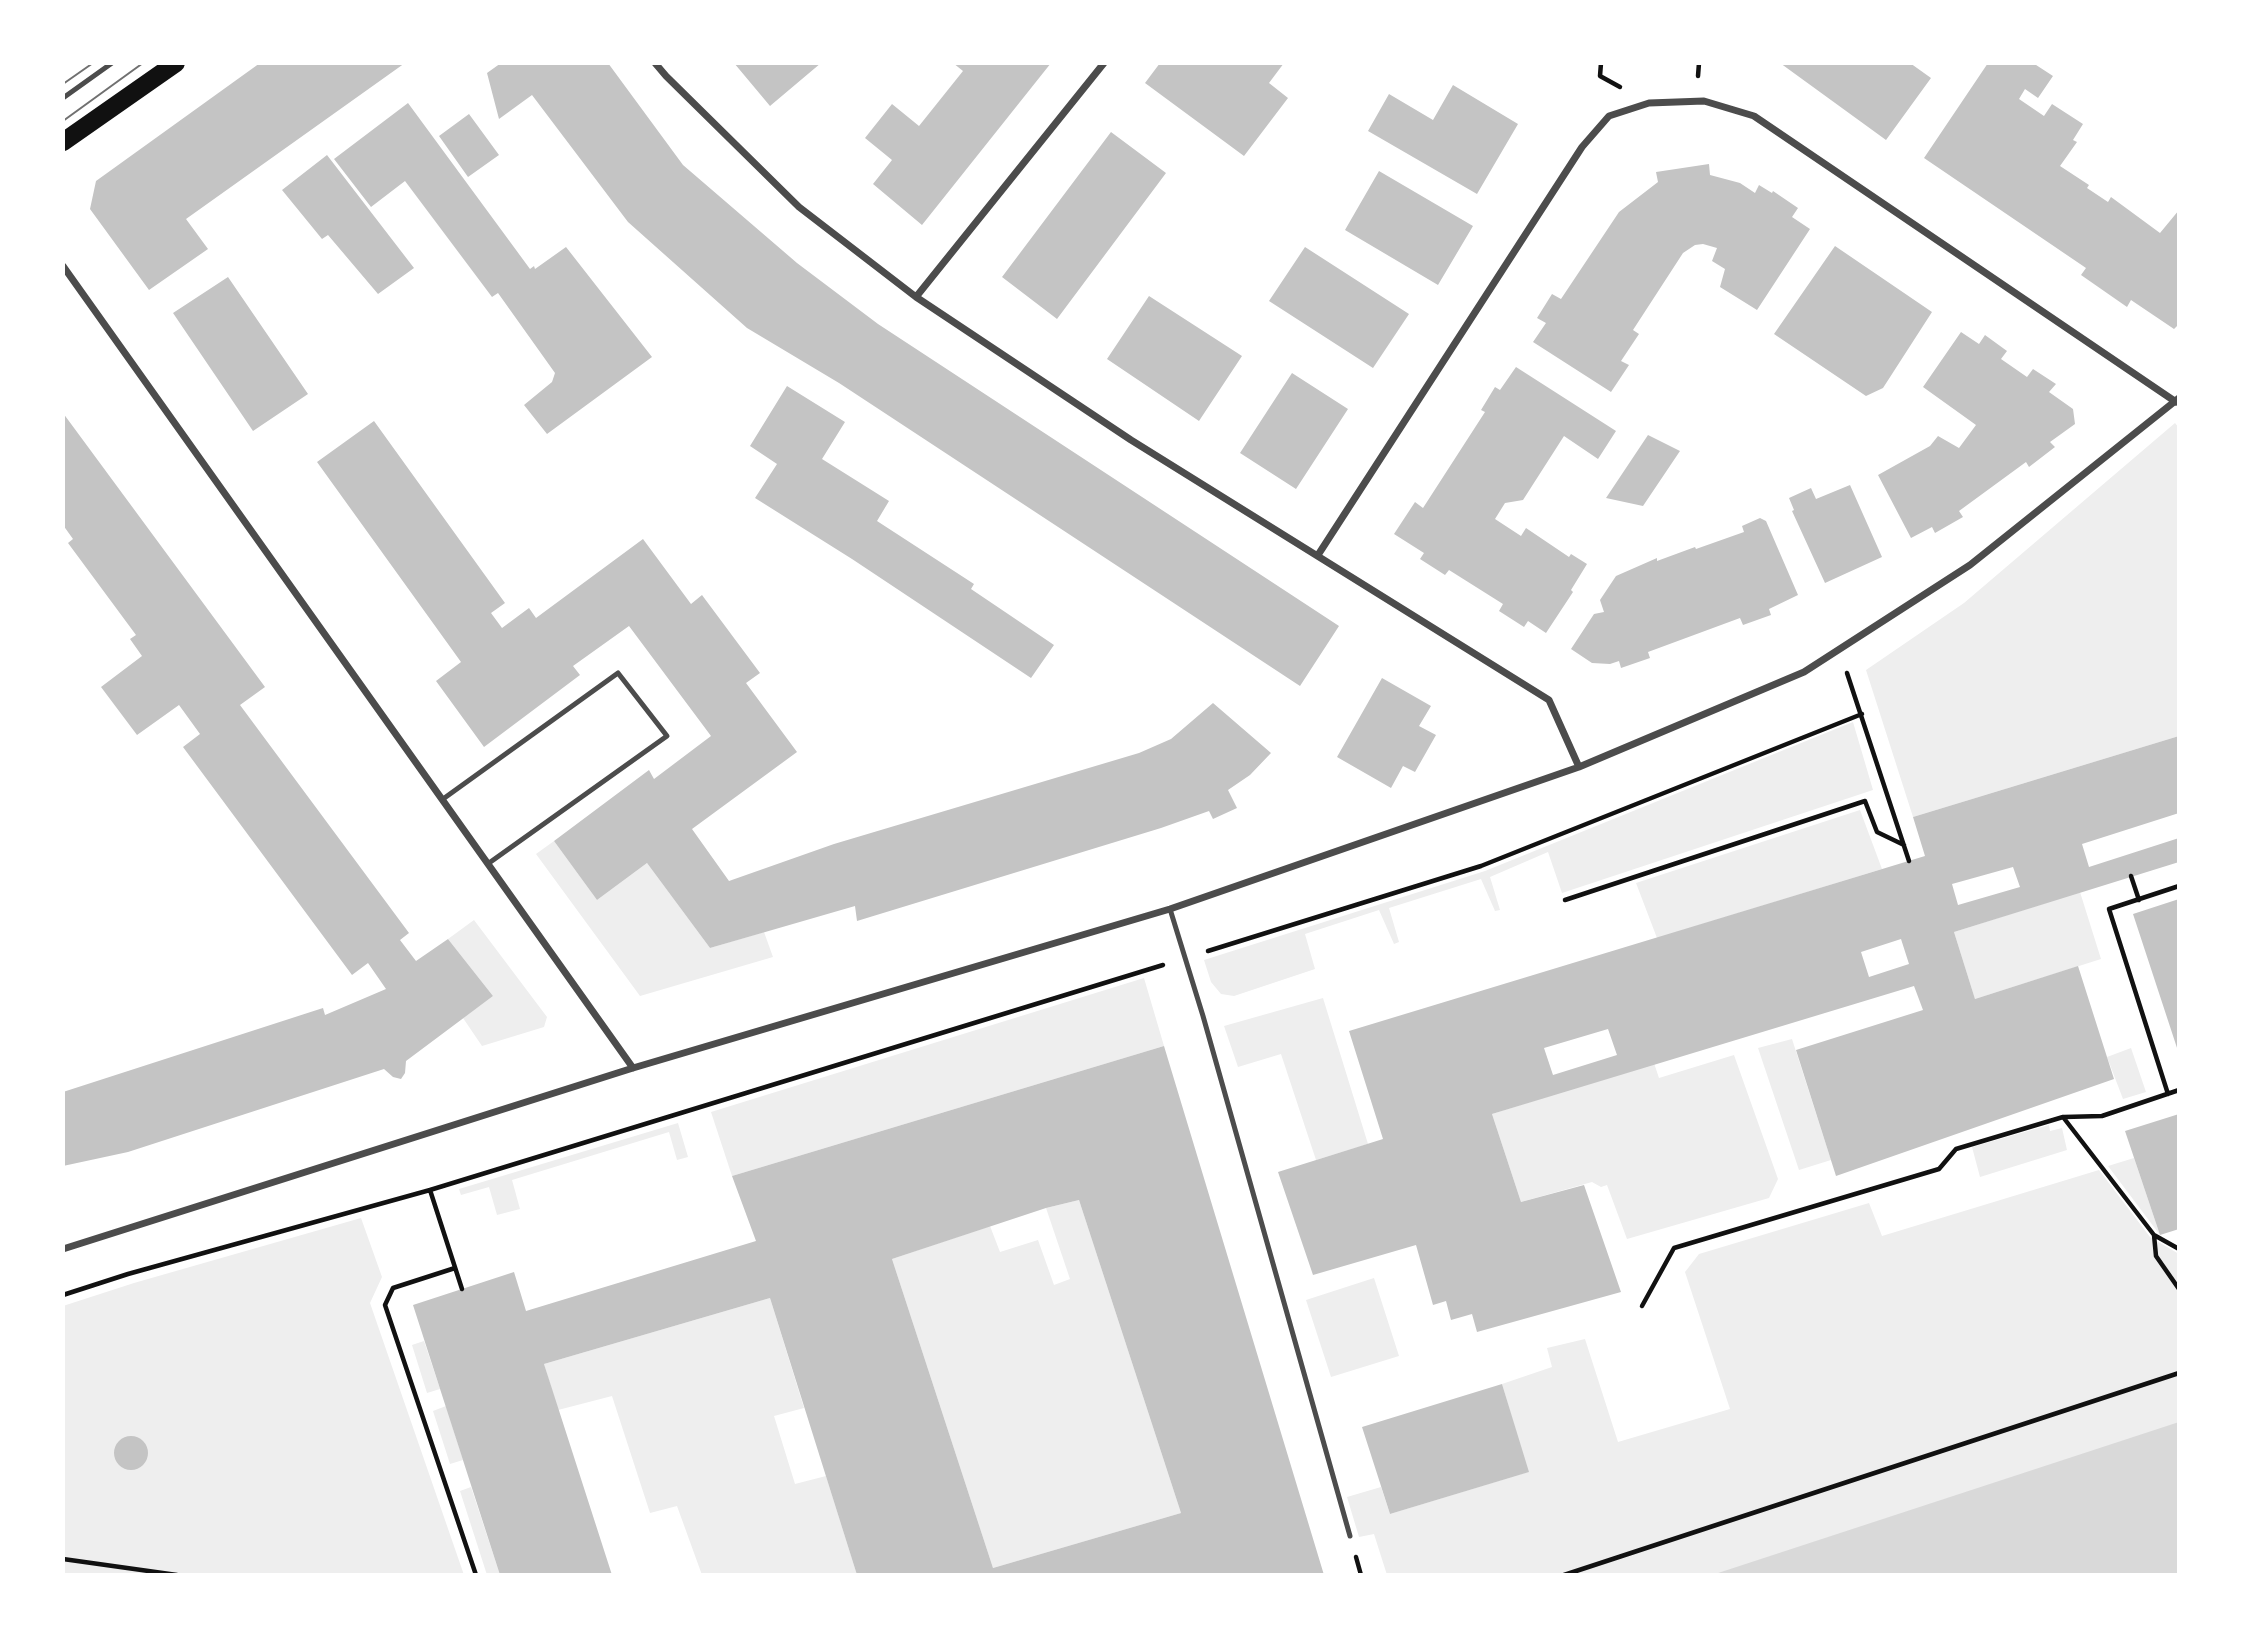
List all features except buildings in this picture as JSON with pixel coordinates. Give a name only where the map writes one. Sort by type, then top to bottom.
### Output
[{"type":"main road","points":[[63,142],[176,63]]},
{"type":"street","points":[[655,63],[799,207],[916,297],[1131,440],[1549,700],[1579,767]]},
{"type":"street","points":[[916,297],[1104,63]]},
{"type":"street","points":[[63,1248],[633,1068],[1170,909],[1579,767],[1804,672],[1839,651],[1970,565],[2177,400],[1754,116],[1704,101],[1649,103],[1609,116],[1583,147],[1318,555]]},
{"type":"street","points":[[63,266],[633,1068]]},
{"type":"lane","points":[[63,98],[112,63]]},
{"type":"lane","points":[[443,799],[618,673],[667,736],[489,863]]},
{"type":"lane","points":[[1170,909],[1350,1536]]},
{"type":"path","points":[[1839,651],[1909,861]]},
{"type":"path","points":[[63,1295],[128,1274],[430,1190],[1481,866],[1862,715]]},
{"type":"path","points":[[1566,900],[1865,802],[1877,832],[1904,845]]},
{"type":"path","points":[[2132,877],[2139,900]]},
{"type":"path","points":[[2168,1094],[2109,909],[2179,886]]},
{"type":"path","points":[[1642,1306],[1674,1248],[1939,1168],[1956,1149],[2063,1117],[2102,1115],[2179,1090]]},
{"type":"path","points":[[2063,1117],[2154,1234],[2179,1250]]},
{"type":"path","points":[[430,1190],[462,1289]]},
{"type":"path","points":[[2154,1234],[2156,1256],[2179,1289]]},
{"type":"path","points":[[455,1268],[393,1288],[385,1305],[476,1575]]},
{"type":"path","points":[[1564,1575],[2179,1373]]},
{"type":"path","points":[[63,1559],[177,1575]]},
{"type":"shaded area","points":[[2175,423],[2179,428],[2179,736],[1913,817],[1866,670],[1964,603]]},
{"type":"shaded area","points":[[1853,722],[1873,790],[1562,893],[1548,852],[1490,877],[1500,910],[1495,911],[1481,879],[1389,908],[1399,942],[1394,944],[1379,910],[1305,934],[1315,969],[1234,996],[1221,994],[1211,982],[1204,960],[1485,871]]},
{"type":"shaded area","points":[[1860,810],[1882,869],[1657,938],[1636,883]]},
{"type":"shaded area","points":[[554,841],[597,900],[647,863],[710,948],[764,932],[773,957],[640,996],[536,854]]},
{"type":"shaded area","points":[[2080,892],[2101,959],[1975,999],[1954,932]]},
{"type":"shaded area","points":[[474,920],[547,1017],[544,1027],[482,1046],[463,1018],[493,996],[448,939]]},
{"type":"shaded area","points":[[1144,978],[1164,1046],[732,1176],[711,1112]]},
{"type":"shaded area","points":[[1323,998],[1368,1144],[1316,1160],[1281,1054],[1238,1067],[1224,1026]]},
{"type":"shaded area","points":[[1792,1039],[1831,1160],[1799,1170],[1758,1048]]},
{"type":"shaded area","points":[[2131,1048],[2146,1092],[2123,1099],[2107,1057]]},
{"type":"shaded area","points":[[1734,1055],[1778,1179],[1769,1198],[1627,1239],[1607,1185],[1601,1187],[1592,1182],[1521,1202],[1492,1114],[1654,1063],[1659,1078]]},
{"type":"shaded area","points":[[678,1123],[688,1157],[677,1160],[669,1132],[512,1180],[520,1209],[497,1215],[489,1187],[461,1195],[459,1189]]},
{"type":"shaded area","points":[[2049,1125],[2050,1131],[2062,1128],[2067,1150],[1980,1177],[1972,1147]]},
{"type":"shaded area","points":[[2134,1158],[2160,1235],[2108,1166]]},
{"type":"shaded area","points":[[2099,1170],[2150,1237],[2179,1254],[2179,1575],[1387,1575],[1374,1534],[1359,1537],[1347,1497],[1381,1487],[1390,1514],[1528,1472],[1502,1384],[1552,1367],[1547,1348],[1585,1339],[1618,1442],[1730,1409],[1685,1272],[1699,1254],[1869,1203],[1882,1236]]},
{"type":"shaded area","points":[[1079,1200],[1181,1513],[993,1568],[892,1259],[990,1226],[1000,1252],[1038,1240],[1054,1285],[1070,1279],[1046,1208]]},
{"type":"shaded area","points":[[361,1218],[382,1277],[370,1303],[464,1575],[63,1575],[63,1306]]},
{"type":"shaded area","points":[[1374,1278],[1399,1356],[1331,1377],[1306,1300]]},
{"type":"shaded area","points":[[770,1298],[804,1408],[774,1416],[795,1484],[826,1476],[857,1575],[702,1575],[677,1506],[650,1513],[612,1396],[558,1410],[544,1364]]},
{"type":"shaded area","points":[[424,1341],[440,1389],[427,1393],[412,1345]]},
{"type":"shaded area","points":[[446,1406],[463,1460],[450,1464],[433,1411]]},
{"type":"shaded area","points":[[2179,1422],[2179,1575],[1712,1575]]},
{"type":"shaded area","points":[[471,1487],[500,1575],[487,1575],[460,1491]]},
{"type":"tram line","points":[[63,84],[93,63]]},
{"type":"tram line","points":[[63,121],[143,63]]}]
